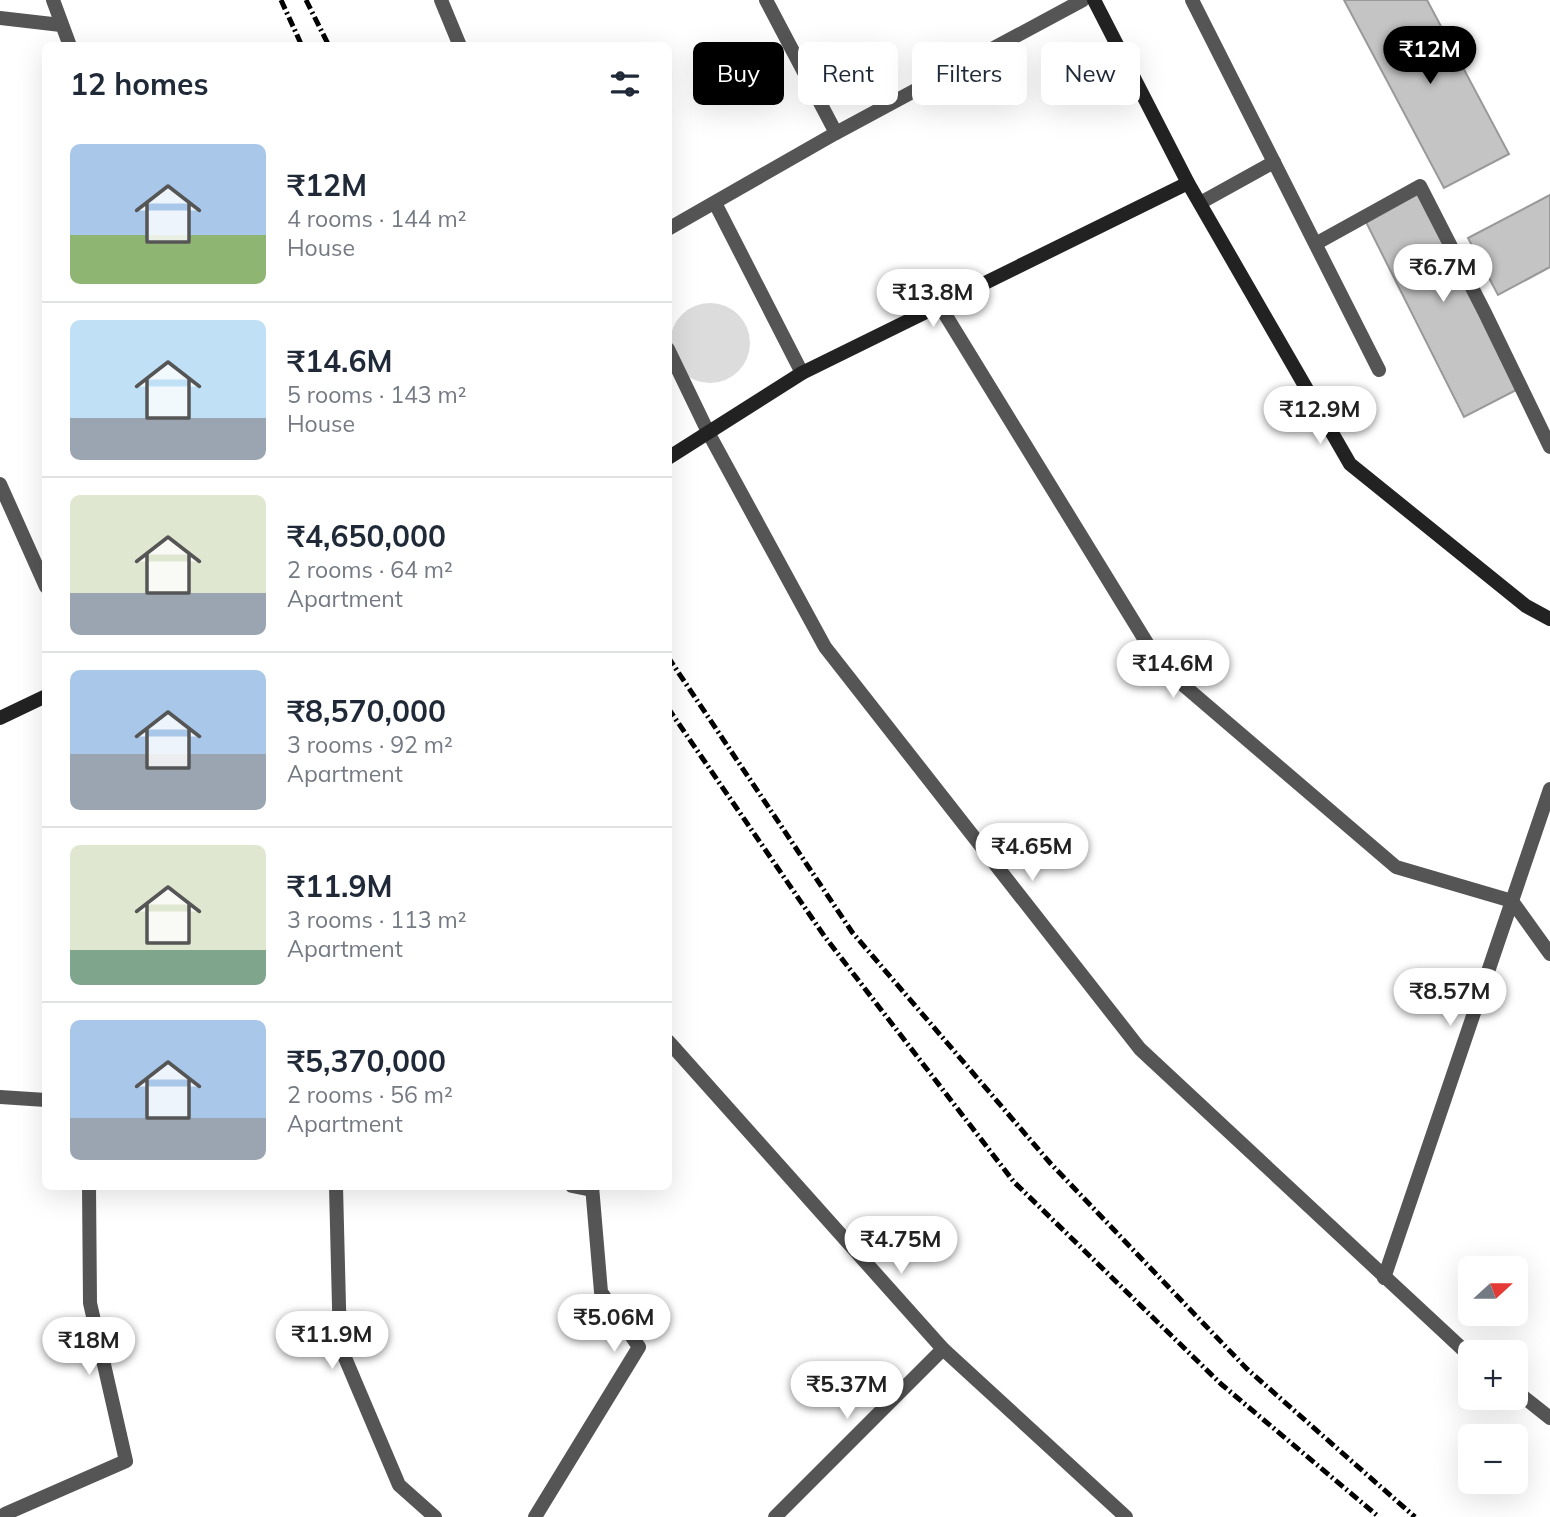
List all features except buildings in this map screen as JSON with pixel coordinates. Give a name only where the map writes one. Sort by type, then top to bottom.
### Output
[{"type":"street","points":[[53,0],[68,42]]},
{"type":"street","points":[[441,0],[458,42]]},
{"type":"street","points":[[766,0],[836,133]]},
{"type":"street","points":[[672,227],[836,133],[1083,0]]},
{"type":"street","points":[[1094,0],[1188,183],[1350,464],[1526,606],[1550,619]]},
{"type":"street","points":[[1192,0],[1379,370]]},
{"type":"street","points":[[0,18],[61,26]]},
{"type":"street","points":[[1200,203],[1274,162]]},
{"type":"street","points":[[672,456],[802,373],[1188,183]]},
{"type":"street","points":[[1317,243],[1420,186],[1550,447]]},
{"type":"street","points":[[715,203],[802,373]]},
{"type":"street","points":[[940,306],[1161,666],[1396,867],[1512,901],[1550,954]]},
{"type":"street","points":[[672,357],[709,434],[825,648],[1140,1049],[1458,1345]]},
{"type":"street","points":[[0,484],[42,578]]},
{"type":"street","points":[[0,718],[42,697]]},
{"type":"street","points":[[1384,1278],[1550,789]]},
{"type":"street","points":[[1534,933],[1550,936]]},
{"type":"street","points":[[673,1056],[943,1349],[1126,1517]]},
{"type":"street","points":[[0,1097],[42,1100]]},
{"type":"street","points":[[4,1514],[126,1461],[90,1303],[89,1190]]},
{"type":"street","points":[[336,1190],[340,1346],[400,1485],[435,1517]]},
{"type":"street","points":[[535,1517],[639,1346],[601,1292],[592,1190]]},
{"type":"street","points":[[775,1517],[943,1349]]},
{"type":"street","points":[[1528,1401],[1550,1418]]},
{"type":"shaded area","points":[[702,303],[718,303],[732,309],[744,321],[750,335],[750,351],[744,365],[732,377],[718,383],[702,383],[688,377],[681,372],[672,356],[672,330],[676,321],[688,309]]},
{"type":"railway","points":[[281,0],[300,42]]},
{"type":"railway","points":[[306,0],[327,42]]},
{"type":"railway","points":[[672,663],[852,932],[1051,1164],[1247,1369],[1415,1517]]},
{"type":"railway","points":[[672,714],[825,937],[1014,1182],[1221,1384],[1379,1517]]}]
